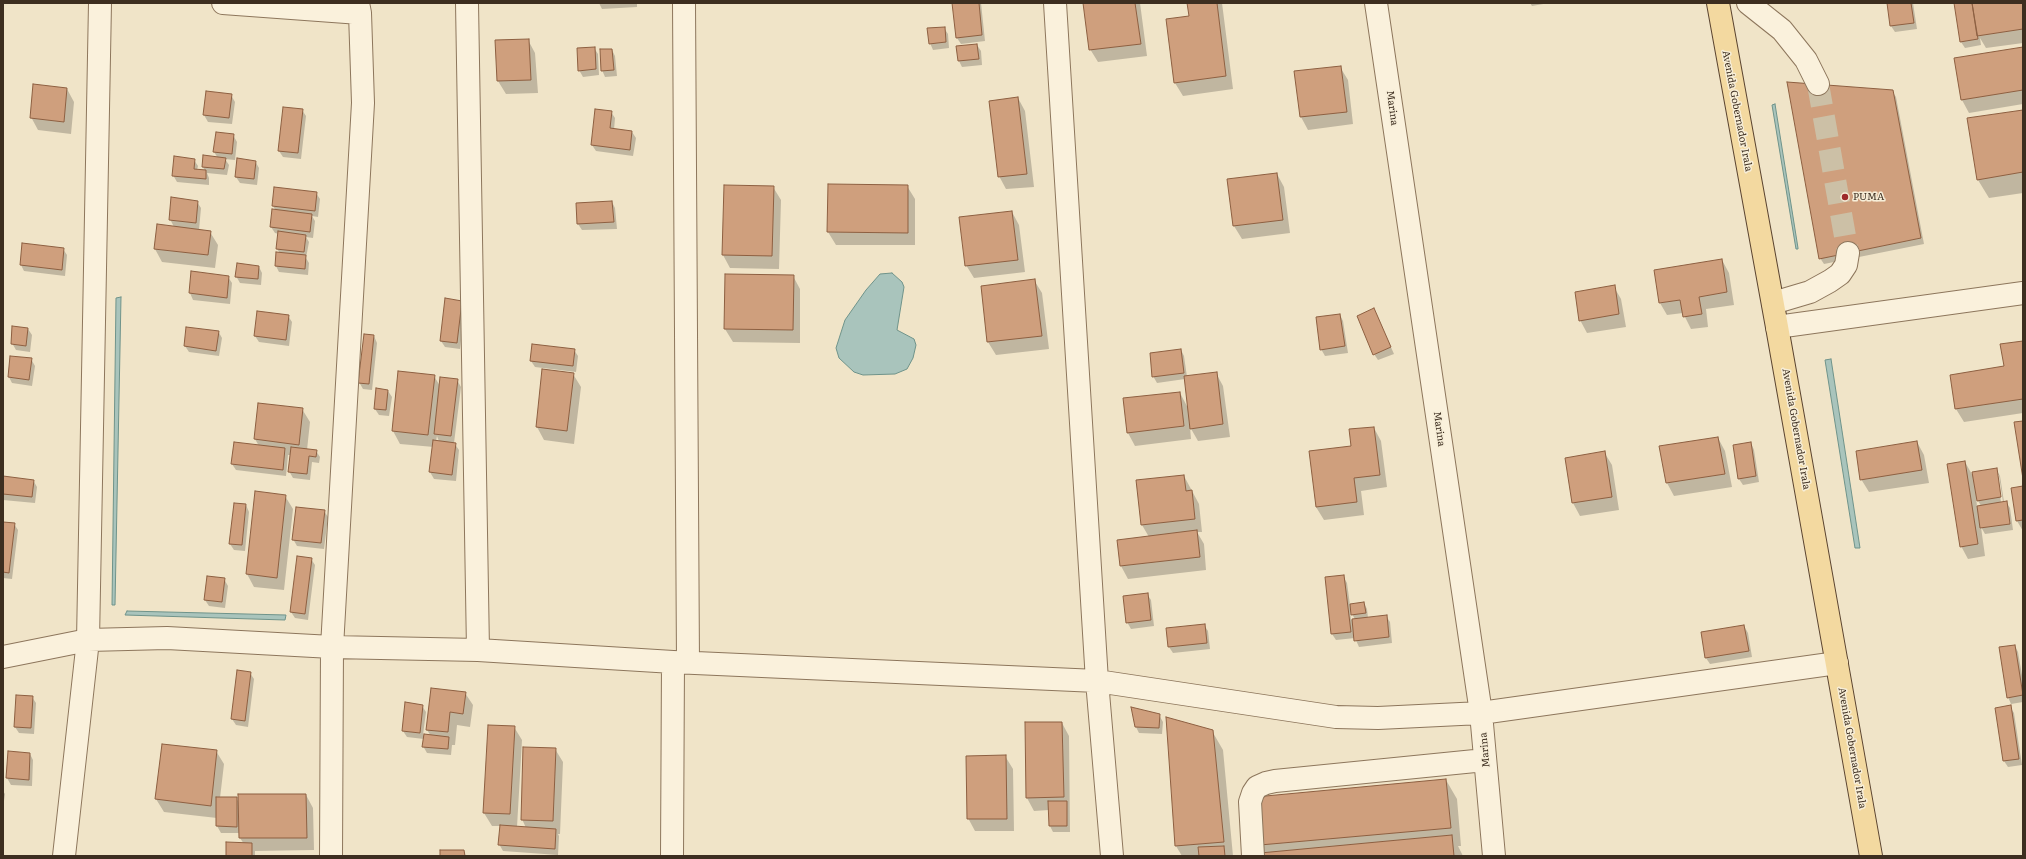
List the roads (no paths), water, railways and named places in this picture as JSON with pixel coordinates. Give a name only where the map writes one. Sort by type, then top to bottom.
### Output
[{"type":"main road","name":"Avenida Gobernador Irala","points":[[1718,3],[1773,303],[1870,856]]},
{"type":"street","points":[[64,856],[88,640],[100,3]]},
{"type":"street","points":[[223,3],[359,8],[363,104],[332,647],[331,856]]},
{"type":"street","points":[[467,3],[478,650]]},
{"type":"street","points":[[672,856],[681,662],[684,3]]},
{"type":"street","points":[[1055,3],[1097,680],[1112,856]]},
{"type":"street","name":"Marina","points":[[1376,3],[1481,713],[1494,856]]},
{"type":"street","points":[[1748,3],[1782,30],[1806,60],[1818,84]]},
{"type":"street","points":[[1773,303],[1810,292],[1830,281],[1840,274],[1846,265],[1848,253]]},
{"type":"street","points":[[1777,327],[2023,293]]},
{"type":"street","points":[[3,657],[88,640],[167,638],[332,647],[478,650],[681,662],[1097,680],[1336,717],[1378,718],[1481,713],[1837,663]]},
{"type":"street","points":[[1253,856],[1250,802],[1257,787],[1266,783],[1291,779],[1485,760]]},
{"type":"water","points":[[1775,104],[1798,249],[1796,249],[1772,105]]},
{"type":"water","points":[[892,273],[902,282],[904,287],[897,330],[914,339],[916,345],[913,358],[907,369],[895,374],[863,375],[854,372],[839,358],[836,348],[845,320],[866,290],[880,274]]},
{"type":"water","points":[[121,297],[115,605],[112,605],[116,298]]},
{"type":"water","points":[[1831,359],[1860,548],[1855,548],[1825,360]]},
{"type":"water","points":[[127,611],[286,615],[285,620],[125,615]]},
{"type":"tunnel","points":[[1818,84],[1848,253]]},
{"type":"place","name":"PUMA","points":[[1845,197]]}]
